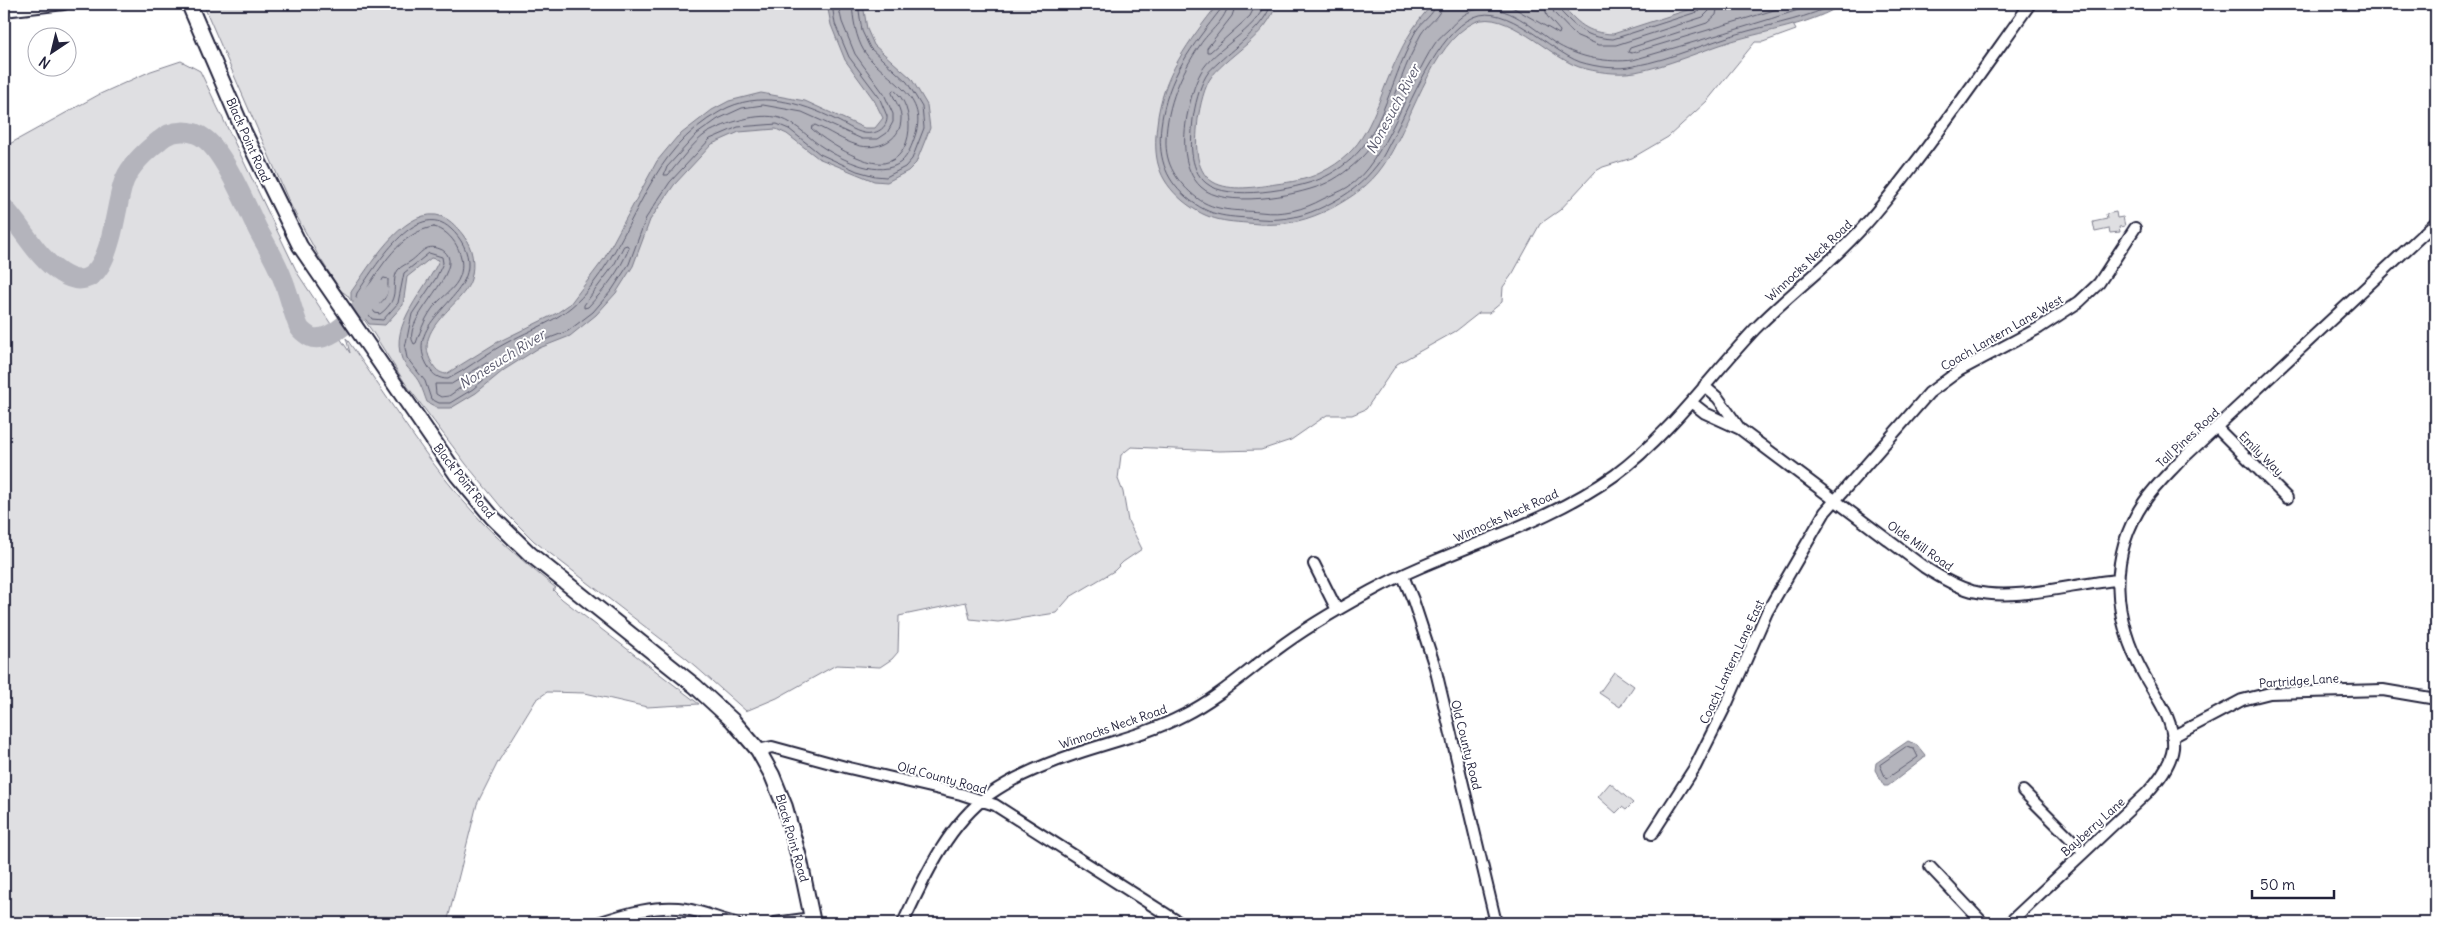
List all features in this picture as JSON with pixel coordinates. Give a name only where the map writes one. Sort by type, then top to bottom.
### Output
[{"type":"main road","name":"Black Point Road","points":[[189,4],[244,132],[300,246],[361,338],[457,475],[493,518],[551,571],[715,704],[746,734],[758,750],[772,775],[785,807],[800,861],[813,921]]},
{"type":"street","points":[[4,11],[64,4]]},
{"type":"street","name":"Winnocks Neck Road","points":[[903,923],[941,851],[959,825],[982,800],[1006,784],[1036,768],[1153,730],[1190,712],[1288,640],[1337,610],[1402,576],[1528,522],[1594,488],[1644,450],[1762,322],[1842,250],[1868,222],[1930,143],[2030,4]]},
{"type":"street","name":"Tall Pines Road","points":[[2172,737],[2166,714],[2138,665],[2128,640],[2120,608],[2117,580],[2127,538],[2144,502],[2179,462],[2218,428],[2436,222]]},
{"type":"street","name":"Coach Lantern Lane West","points":[[1835,500],[1929,392],[1979,359],[2056,318],[2088,294],[2104,277],[2135,228]]},
{"type":"street","name":"Olde Mill Road","points":[[1704,386],[1724,405],[1740,429]]},
{"type":"street","name":"Olde Mill Road","points":[[1690,402],[1706,413],[1740,429],[1932,572],[1973,591],[1992,594],[2016,594],[2117,580]]},
{"type":"street","name":"Emily Way","points":[[2218,428],[2287,498]]},
{"type":"street","name":"Coach Lantern Lane East","points":[[1652,834],[1695,768],[1728,701],[1767,612],[1818,523],[1835,500]]},
{"type":"street","points":[[1314,564],[1337,610]]},
{"type":"street","name":"Old County Road","points":[[1402,576],[1413,600],[1434,667],[1496,923]]},
{"type":"street","name":"Partridge Lane","points":[[2172,737],[2242,700],[2270,693],[2384,690],[2436,699]]},
{"type":"street","name":"Bayberry Lane","points":[[2009,923],[2155,785],[2172,754],[2172,737]]},
{"type":"street","name":"Old County Road","points":[[758,750],[772,747],[982,800],[1034,828],[1180,923]]},
{"type":"street","points":[[2023,791],[2083,851]]},
{"type":"street","points":[[1930,867],[1983,923]]},
{"type":"street","points":[[598,923],[652,909],[670,908],[688,909],[735,923]]},
{"type":"street","points":[[775,923],[813,921]]},
{"type":"shaded area","points":[[203,4],[1782,4],[1796,30],[1763,42],[1755,42],[1707,101],[1668,137],[1632,158],[1596,171],[1560,210],[1540,224],[1513,273],[1503,287],[1502,302],[1489,313],[1479,313],[1456,331],[1397,364],[1366,409],[1352,415],[1327,415],[1291,440],[1261,450],[1219,451],[1131,447],[1121,455],[1118,479],[1123,492],[1128,521],[1142,549],[1123,562],[1114,571],[1070,597],[1056,613],[998,622],[970,619],[966,602],[899,616],[898,652],[892,659],[880,667],[836,665],[777,698],[746,711],[687,659],[534,541],[506,513],[466,464],[405,383],[372,331],[347,295],[340,290],[318,255],[290,204]]},
{"type":"shaded area","points":[[181,61],[200,71],[298,274],[350,353],[346,338],[445,479],[482,522],[556,588],[553,590],[562,599],[699,704],[647,707],[585,693],[547,692],[536,700],[498,762],[477,804],[447,923],[4,923],[4,147],[100,94],[151,71]]},
{"type":"shaded area","points":[[2116,212],[2117,218],[2123,217],[2125,226],[2119,227],[2120,232],[2110,233],[2109,229],[2095,232],[2093,222],[2107,219],[2106,214]]},
{"type":"shaded area","points":[[1614,672],[1634,686],[1620,707],[1599,693]]},
{"type":"shaded area","points":[[1610,783],[1633,803],[1626,810],[1622,807],[1616,813],[1598,797]]},
{"type":"water","points":[[827,4],[863,4],[867,29],[874,45],[911,78],[927,105],[930,128],[916,163],[908,171],[887,182],[874,181],[818,158],[787,134],[776,129],[739,132],[712,144],[674,185],[650,220],[633,266],[616,293],[596,315],[570,336],[537,349],[504,370],[476,393],[451,408],[438,408],[427,402],[418,381],[402,359],[399,346],[400,333],[404,320],[439,260],[431,258],[407,277],[403,305],[385,325],[369,324],[351,299],[351,292],[398,231],[410,222],[423,216],[440,216],[458,228],[471,251],[473,262],[471,279],[466,289],[433,328],[428,339],[427,350],[434,367],[441,373],[446,374],[496,343],[557,313],[570,304],[604,259],[657,161],[677,137],[712,110],[729,101],[761,93],[805,101],[864,128],[875,128],[883,118],[874,100],[845,60],[831,25]]},
{"type":"water","points":[[1218,4],[1276,4],[1272,15],[1258,34],[1220,67],[1209,80],[1199,114],[1197,154],[1202,170],[1213,182],[1220,185],[1244,188],[1309,177],[1320,173],[1348,154],[1358,143],[1372,118],[1394,64],[1408,37],[1433,4],[1561,4],[1583,26],[1596,32],[1613,34],[1706,4],[1843,4],[1803,22],[1732,41],[1660,66],[1628,73],[1607,72],[1579,67],[1567,62],[1513,27],[1487,20],[1475,22],[1460,32],[1446,48],[1423,87],[1393,150],[1383,166],[1366,185],[1339,204],[1305,219],[1278,224],[1259,224],[1219,220],[1193,208],[1174,193],[1167,184],[1162,176],[1157,157],[1157,124],[1165,90],[1178,60]]},
{"type":"water","points":[[1908,741],[1917,745],[1925,755],[1923,759],[1888,786],[1884,786],[1875,770],[1876,763]]},
{"type":"waterway","name":"Nonesuch River","points":[[4,208],[37,251],[52,267],[61,273],[78,279],[91,276],[101,264],[108,247],[121,191],[125,179],[136,162],[165,136],[176,132],[194,133],[213,146],[227,168],[277,265],[299,327],[303,332],[313,338],[322,338],[340,329],[378,290]]}]
